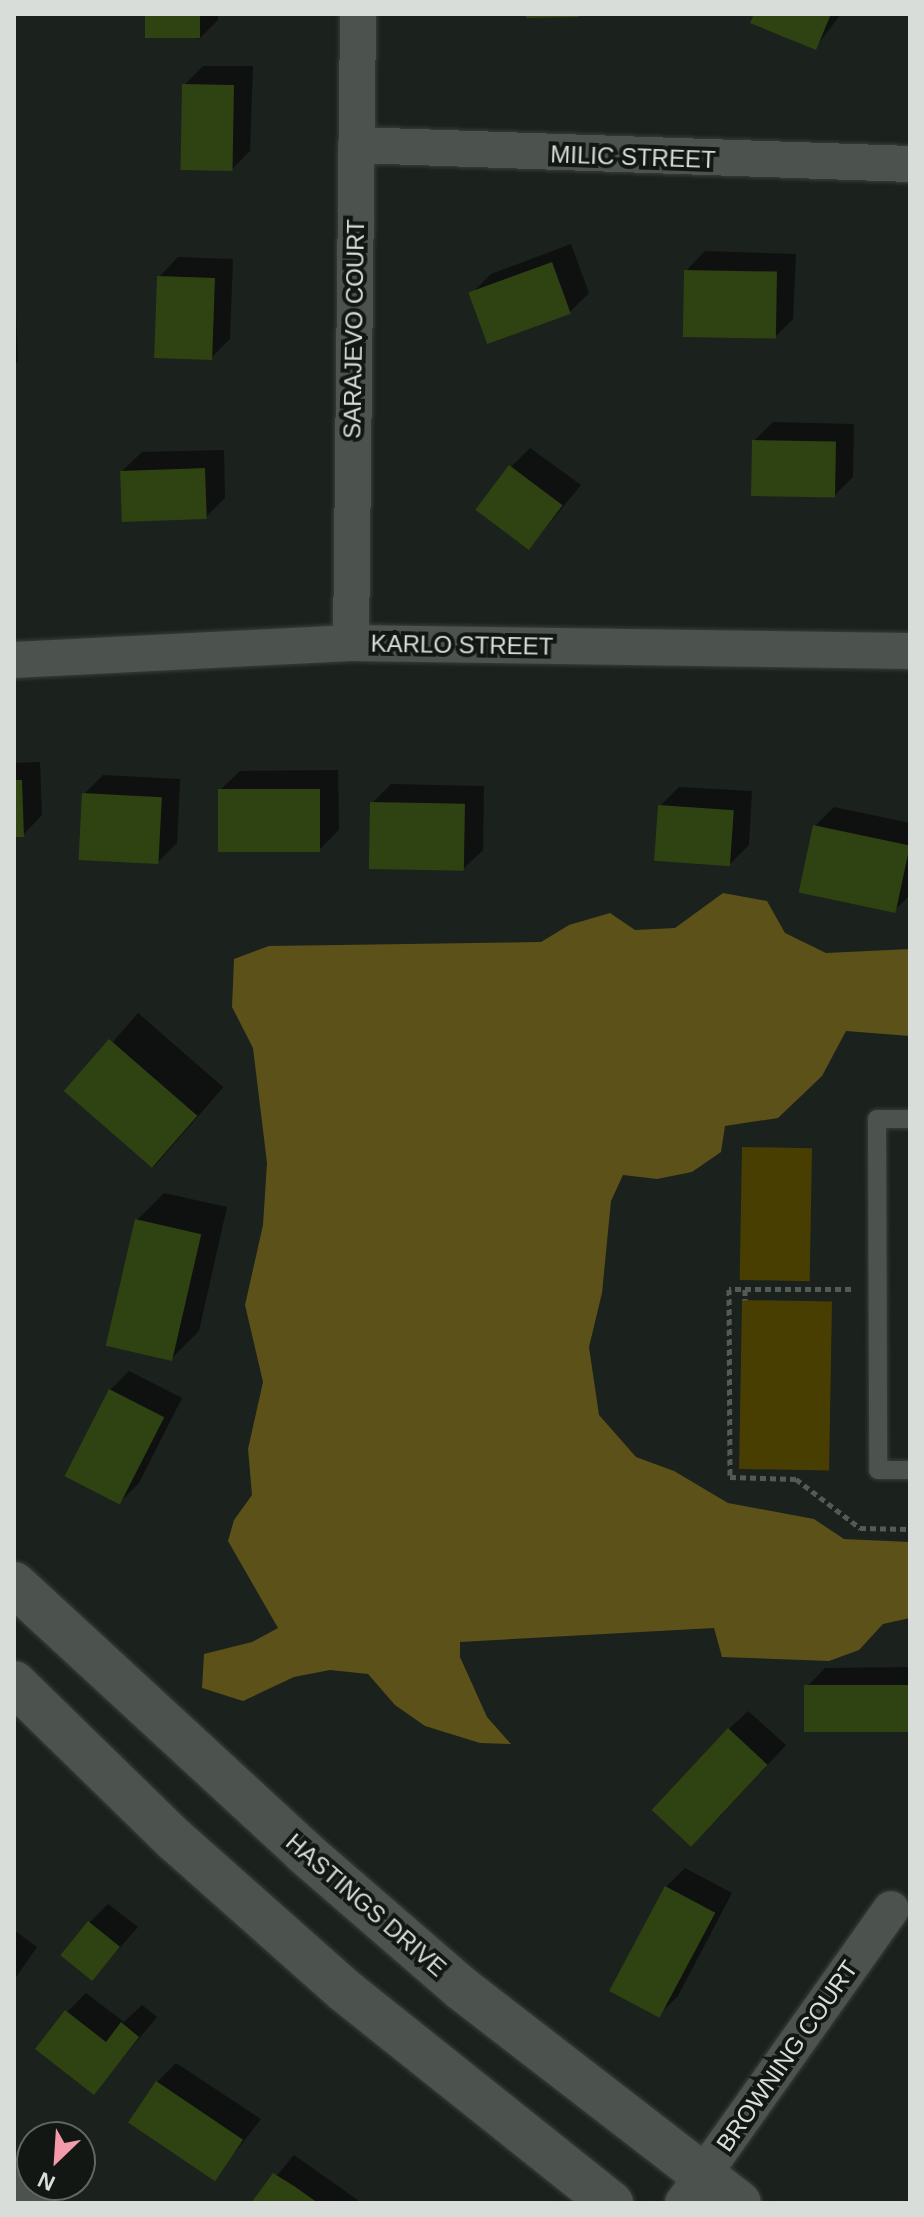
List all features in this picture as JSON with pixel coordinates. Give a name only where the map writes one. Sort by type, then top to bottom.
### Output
[{"type":"street","name":"SARAJEVO COURT","points":[[351,643],[358,14]]},
{"type":"street","name":"MILIC STREET","points":[[356,145],[910,164]]},
{"type":"street","name":"KARLO STREET","points":[[14,660],[351,643],[910,651]]},
{"type":"street","name":"HASTINGS DRIVE","points":[[14,1584],[304,1852],[693,2190],[739,2203]]},
{"type":"street","points":[[14,1683],[174,1839],[344,1990],[611,2203]]},
{"type":"street","name":"BROWNING COURT","points":[[693,2190],[891,1909]]},
{"type":"street","points":[[14,2183],[38,2203]]},
{"type":"lane","points":[[910,1119],[877,1119],[878,1470],[910,1470]]},
{"type":"path","points":[[878,1290],[729,1289],[730,1477],[796,1479],[860,1528],[910,1529]]},
{"type":"path","points":[[745,1289],[745,1300]]},
{"type":"shaded area","points":[[723,893],[767,901],[785,933],[826,953],[910,949],[910,1036],[846,1031],[822,1076],[778,1118],[725,1126],[721,1152],[692,1172],[657,1179],[623,1175],[611,1201],[602,1293],[589,1347],[599,1415],[636,1457],[674,1471],[728,1503],[814,1519],[844,1539],[910,1542],[910,1618],[883,1624],[859,1650],[829,1661],[722,1657],[714,1628],[460,1642],[460,1657],[487,1717],[511,1744],[480,1743],[425,1726],[395,1705],[368,1674],[330,1670],[294,1677],[243,1701],[202,1688],[204,1654],[252,1642],[278,1628],[228,1541],[234,1520],[252,1495],[248,1449],[263,1382],[245,1305],[263,1225],[267,1163],[253,1048],[232,1007],[234,959],[269,946],[541,942],[569,925],[610,913],[635,930],[675,928]]},
{"type":"shaded area","points":[[742,1147],[812,1148],[810,1281],[740,1280]]},
{"type":"shaded area","points":[[742,1300],[832,1302],[829,1471],[739,1469]]},
{"type":"building","points":[[145,14],[200,14],[200,38],[145,38]]},
{"type":"building","points":[[526,14],[579,14],[579,17],[526,18]]},
{"type":"building","points":[[754,14],[831,14],[816,50],[750,23]]},
{"type":"building","points":[[182,84],[234,85],[232,171],[180,170]]},
{"type":"building","points":[[552,262],[571,314],[487,344],[468,292]]},
{"type":"building","points":[[684,270],[777,272],[776,339],[683,337]]},
{"type":"building","points":[[157,276],[215,278],[212,360],[154,358]]},
{"type":"building","points":[[752,440],[836,441],[835,497],[751,496]]},
{"type":"building","points":[[509,465],[563,505],[529,550],[475,510]]},
{"type":"building","points":[[205,468],[207,519],[122,522],[120,471]]},
{"type":"building","points":[[14,780],[22,780],[24,837],[14,837]]},
{"type":"building","points":[[218,789],[320,789],[320,852],[218,852]]},
{"type":"building","points":[[82,793],[162,797],[158,864],[78,860]]},
{"type":"building","points":[[370,802],[465,804],[464,871],[369,869]]},
{"type":"building","points":[[658,805],[734,810],[730,866],[654,861]]},
{"type":"building","points":[[813,825],[910,846],[895,913],[799,892]]},
{"type":"building","points":[[109,1039],[197,1116],[152,1168],[64,1091]]},
{"type":"building","points":[[135,1219],[201,1234],[172,1361],[106,1346]]},
{"type":"building","points":[[109,1389],[164,1417],[120,1504],[65,1476]]},
{"type":"building","points":[[804,1685],[910,1685],[910,1732],[804,1732]]},
{"type":"building","points":[[728,1728],[767,1765],[691,1847],[652,1810]]},
{"type":"building","points":[[665,1886],[715,1913],[659,2018],[609,1991]]},
{"type":"building","points":[[88,1921],[120,1947],[92,1981],[60,1955]]},
{"type":"building","points":[[65,2010],[106,2042],[121,2022],[139,2037],[94,2095],[35,2049]]},
{"type":"building","points":[[156,2081],[243,2140],[215,2181],[128,2122]]},
{"type":"building","points":[[273,2173],[294,2186],[318,2203],[251,2203]]}]
